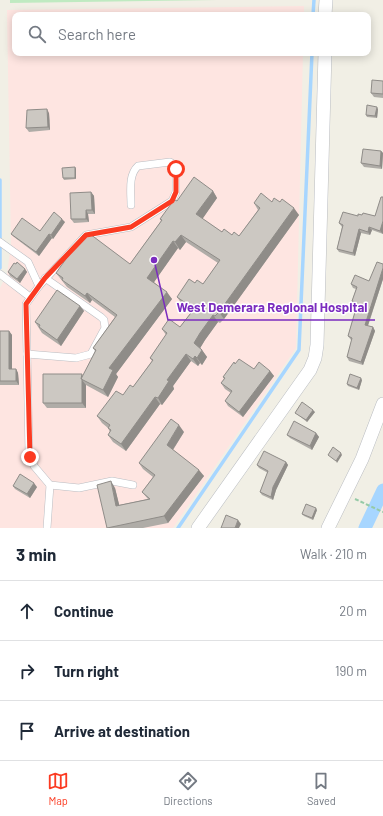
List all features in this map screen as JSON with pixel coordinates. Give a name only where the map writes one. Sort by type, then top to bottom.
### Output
[{"type":"street","points":[[325,12],[326,0]]},
{"type":"street","points":[[198,528],[310,370],[315,358],[317,346],[324,56]]},
{"type":"street","points":[[328,528],[362,459],[383,404]]},
{"type":"lane","points":[[130,205],[131,178],[133,170],[138,166],[170,162],[175,165],[176,192],[172,201],[131,227],[86,235],[45,278],[26,304],[29,452],[34,466],[50,485],[79,488],[112,481],[133,485]]},
{"type":"lane","points":[[0,242],[28,262],[39,286]]},
{"type":"lane","points":[[2,276],[30,297]]},
{"type":"lane","points":[[27,354],[76,358],[84,357],[90,354],[105,328],[104,320],[45,278]]},
{"type":"lane","points":[[47,528],[50,485]]},
{"type":"path","points":[[360,502],[383,512]]},
{"type":"shaded area","points":[[304,6],[304,12],[12,12],[12,56],[303,56],[296,348],[173,528],[0,528],[0,288],[7,274],[11,245],[7,10]]},
{"type":"green space","points":[[10,0],[217,0],[10,3]]},
{"type":"building","points":[[372,80],[383,81],[383,94],[371,93]]},
{"type":"building","points":[[367,105],[377,107],[375,116],[366,115]]},
{"type":"building","points":[[47,109],[48,127],[26,128],[27,110]]},
{"type":"building","points":[[363,149],[381,151],[380,166],[361,163]]},
{"type":"building","points":[[75,167],[75,178],[63,178],[62,168]]},
{"type":"building","points":[[194,177],[213,191],[196,214],[222,232],[224,229],[232,235],[234,232],[239,236],[260,208],[254,203],[261,193],[272,202],[274,198],[280,202],[282,199],[294,208],[219,312],[215,316],[213,315],[200,333],[194,343],[202,350],[197,358],[195,356],[193,359],[186,354],[167,380],[169,381],[158,398],[155,397],[121,444],[108,435],[111,430],[108,428],[110,425],[97,416],[116,391],[123,395],[130,385],[133,387],[153,360],[150,358],[167,333],[162,329],[169,319],[180,327],[194,309],[177,297],[189,279],[195,283],[197,280],[203,284],[220,260],[181,235],[175,242],[173,241],[147,278],[167,292],[109,368],[113,370],[103,390],[81,379],[96,350],[93,348],[117,315],[87,293],[85,296],[62,280],[63,278],[56,273],[83,235],[90,234],[130,264],[162,220],[160,219],[171,204],[175,200],[177,201]]},
{"type":"building","points":[[91,192],[92,210],[86,210],[86,219],[71,219],[70,193]]},
{"type":"building","points":[[381,197],[383,197],[383,221],[380,231],[369,227],[368,232],[359,229],[353,253],[337,249],[343,225],[339,223],[343,212],[358,216],[358,214],[362,215],[363,213],[375,216]]},
{"type":"building","points":[[54,212],[62,219],[51,235],[49,234],[36,252],[11,234],[22,218],[40,231]]},
{"type":"building","points":[[17,262],[25,269],[17,279],[8,272],[14,263],[16,264]]},
{"type":"building","points":[[377,262],[383,264],[383,268],[365,325],[373,327],[361,362],[347,357],[352,338],[348,336],[357,305],[356,302],[352,301],[357,287],[351,284],[355,275],[369,281]]},
{"type":"building","points":[[57,290],[80,306],[57,340],[39,327],[40,325],[35,322]]},
{"type":"building","points":[[0,331],[9,331],[9,369],[16,369],[16,381],[0,381]]},
{"type":"building","points":[[239,359],[254,369],[259,362],[270,371],[239,412],[225,401],[232,391],[221,383],[225,378],[223,377],[234,362],[235,364]]},
{"type":"building","points":[[43,374],[82,374],[82,403],[43,403]]},
{"type":"building","points":[[350,374],[361,378],[357,388],[347,384]]},
{"type":"building","points":[[302,402],[313,410],[306,420],[295,413]]},
{"type":"building","points":[[171,419],[179,425],[167,445],[199,470],[164,516],[107,528],[97,485],[111,481],[116,506],[150,499],[142,492],[155,475],[139,463]]},
{"type":"building","points":[[294,421],[316,433],[310,446],[287,435]]},
{"type":"building","points":[[333,447],[341,453],[336,461],[328,455]]},
{"type":"building","points":[[264,451],[286,462],[273,487],[271,497],[260,492],[268,471],[257,465]]},
{"type":"building","points":[[20,474],[34,483],[27,494],[13,486]]},
{"type":"building","points":[[306,504],[316,508],[312,518],[302,514]]},
{"type":"building","points":[[226,515],[238,520],[235,528],[221,528]]},
{"type":"waterway","points":[[313,12],[314,0]]},
{"type":"waterway","points":[[178,528],[299,350],[312,56]]},
{"type":"waterway","points":[[0,180],[0,268]]},
{"type":"waterway","points":[[365,528],[383,490]]},
{"type":"place","name":"West Demerara Regional Hospital","points":[[154,260]]},
{"type":"route","points":[[30,457],[26,304],[45,278],[86,235],[124,230],[172,201],[175,198],[176,192],[176,169]]}]
